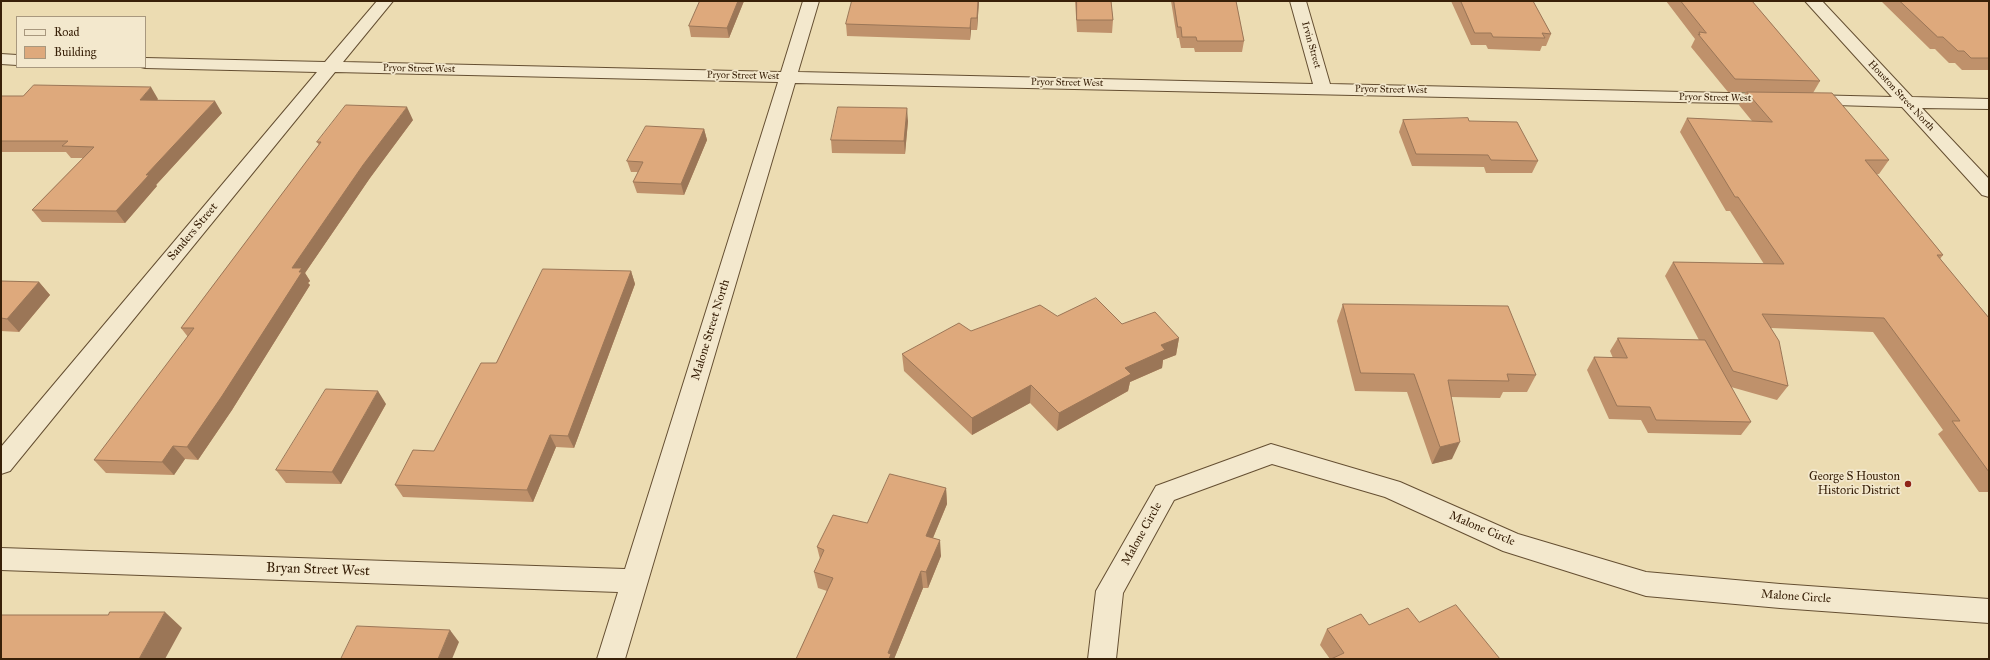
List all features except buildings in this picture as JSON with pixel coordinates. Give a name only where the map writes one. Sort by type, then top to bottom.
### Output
[{"type":"street","name":"Sanders Street","points":[[1,464],[385,1]]},
{"type":"street","name":"Malone Street North","points":[[611,659],[811,1]]},
{"type":"street","name":"Irvin Street","points":[[1298,1],[1323,89]]},
{"type":"street","name":"Houston Street North","points":[[1813,1],[1989,192]]},
{"type":"street","points":[[1,59],[16,60]]},
{"type":"street","name":"Pryor Street West","points":[[146,63],[1989,104]]},
{"type":"street","name":"Malone Circle","points":[[1102,659],[1110,591],[1165,493],[1271,454],[1390,489],[1512,543],[1646,584],[1780,596],[1989,611]]},
{"type":"street","name":"Bryan Street West","points":[[1,559],[634,581]]},
{"type":"place","name":"George S Houston Historic District","points":[[1908,484]]}]
